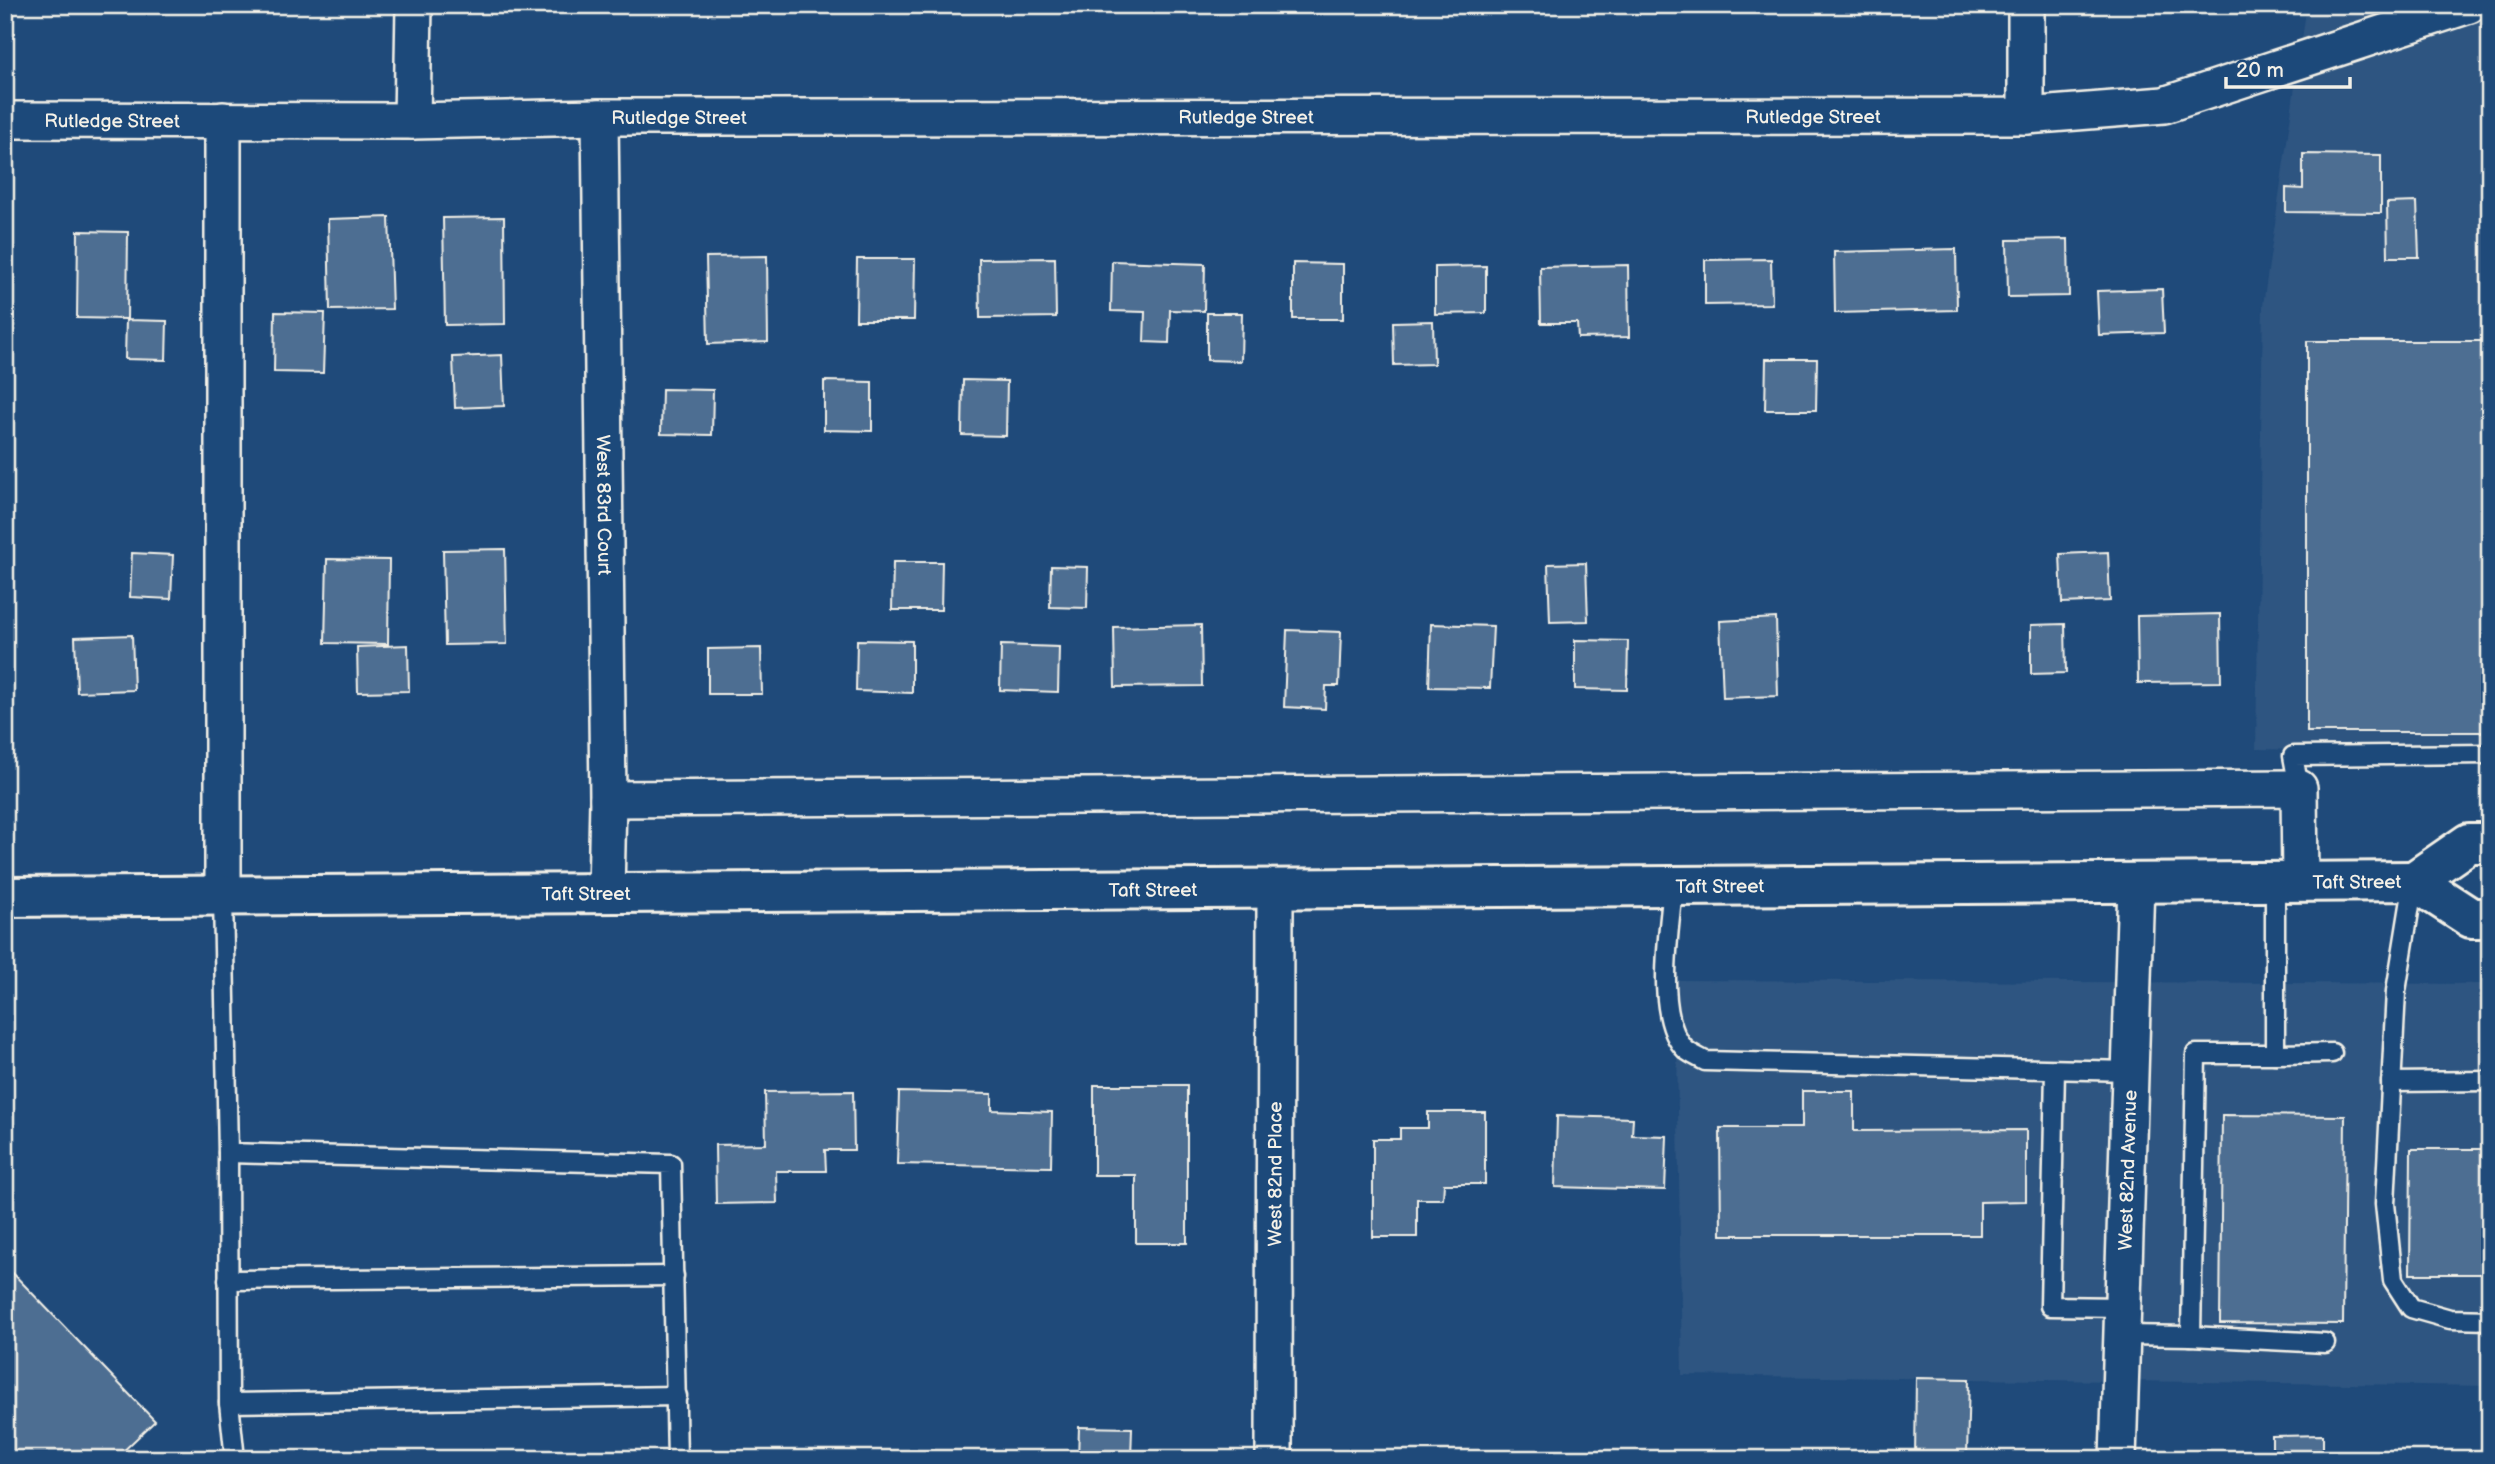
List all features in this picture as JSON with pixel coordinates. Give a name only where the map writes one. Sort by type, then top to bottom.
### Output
[{"type":"main road","name":"Taft Street","points":[[2414,881],[2469,843],[2490,843]]},
{"type":"main road","name":"Taft Street","points":[[5,897],[2414,881],[2471,918],[2490,918]]},
{"type":"street","points":[[411,121],[414,5]]},
{"type":"street","points":[[2026,5],[2026,116]]},
{"type":"street","name":"Rutledge Street","points":[[5,120],[2026,116],[2164,105],[2469,5]]},
{"type":"street","name":"West 83rd Court","points":[[600,117],[607,893]]},
{"type":"street","points":[[223,120],[223,896]]},
{"type":"street","points":[[608,799],[2299,788]]},
{"type":"street","name":"Taft Street","points":[[2287,882],[2299,788]]},
{"type":"street","name":"West 82nd Avenue","points":[[2118,1459],[2136,883]]},
{"type":"street","name":"West 82nd Place","points":[[1274,1459],[1276,889]]},
{"type":"lane","points":[[2299,788],[2293,756],[2490,754]]},
{"type":"lane","points":[[2414,881],[2396,991],[2385,1204],[2393,1280],[2411,1308],[2450,1319],[2490,1320]]},
{"type":"lane","points":[[2274,1054],[2287,882]]},
{"type":"lane","points":[[1673,886],[1665,989],[1670,1022],[1686,1050],[1705,1061],[2130,1071]]},
{"type":"lane","points":[[223,896],[229,1403],[235,1459]]},
{"type":"lane","points":[[2191,1336],[2196,1054],[2332,1053]]},
{"type":"lane","points":[[2055,1070],[2050,1306],[2191,1336],[2325,1343]]},
{"type":"lane","points":[[2391,1090],[2490,1082]]},
{"type":"lane","points":[[228,1153],[671,1164],[677,1459]]},
{"type":"lane","points":[[228,1280],[674,1276]]},
{"type":"lane","points":[[229,1403],[677,1396]]},
{"type":"shaded area","points":[[2307,5],[2490,5],[2490,754],[2256,749],[2263,305]]},
{"type":"shaded area","points":[[1676,980],[2490,984],[2490,1386],[1682,1375]]},
{"type":"building","points":[[2485,109],[2490,109],[2490,163],[2486,163]]},
{"type":"building","points":[[2303,154],[2381,155],[2381,213],[2286,212],[2286,188],[2303,189]]},
{"type":"building","points":[[2417,202],[2419,257],[2388,257],[2387,203]]},
{"type":"building","points":[[389,217],[392,309],[330,310],[328,219]]},
{"type":"building","points":[[504,217],[505,324],[445,325],[443,218]]},
{"type":"building","points":[[78,231],[128,232],[127,320],[167,321],[166,360],[125,359],[126,319],[77,318]]},
{"type":"building","points":[[2068,239],[2069,296],[2008,297],[2007,240]]},
{"type":"building","points":[[1956,249],[1957,310],[1835,313],[1834,252]]},
{"type":"building","points":[[767,256],[768,342],[708,344],[706,257]]},
{"type":"building","points":[[1055,258],[1056,317],[980,318],[979,259]]},
{"type":"building","points":[[857,259],[915,259],[914,320],[856,320]]},
{"type":"building","points":[[1771,259],[1772,304],[1705,305],[1705,260]]},
{"type":"building","points":[[1112,261],[1205,264],[1204,311],[1170,310],[1169,343],[1144,342],[1145,312],[1111,311]]},
{"type":"building","points":[[1293,263],[1343,264],[1343,319],[1293,319]]},
{"type":"building","points":[[1628,265],[1629,337],[1578,338],[1577,323],[1541,323],[1540,267]]},
{"type":"building","points":[[1486,266],[1486,313],[1435,314],[1435,267]]},
{"type":"building","points":[[2162,289],[2164,333],[2099,335],[2097,291]]},
{"type":"building","points":[[275,312],[325,313],[323,373],[274,372]]},
{"type":"building","points":[[1207,313],[1242,313],[1241,361],[1207,360]]},
{"type":"building","points":[[1433,321],[1434,364],[1394,365],[1393,322]]},
{"type":"building","points":[[2307,341],[2490,341],[2490,732],[2307,732]]},
{"type":"building","points":[[502,355],[504,406],[455,408],[453,357]]},
{"type":"building","points":[[1766,359],[1817,359],[1816,410],[1765,410]]},
{"type":"building","points":[[963,380],[1007,381],[1006,436],[962,435]]},
{"type":"building","points":[[824,381],[872,382],[872,431],[824,430]]},
{"type":"building","points":[[662,389],[713,390],[712,435],[661,434]]},
{"type":"building","points":[[505,549],[507,644],[445,645],[443,550]]},
{"type":"building","points":[[2108,552],[2110,601],[2062,603],[2060,554]]},
{"type":"building","points":[[132,553],[173,555],[171,599],[130,597]]},
{"type":"building","points":[[327,559],[389,560],[388,644],[325,643]]},
{"type":"building","points":[[893,562],[942,562],[941,610],[892,610]]},
{"type":"building","points":[[1586,563],[1588,621],[1550,622],[1548,564]]},
{"type":"building","points":[[1051,566],[1088,567],[1087,608],[1050,607]]},
{"type":"building","points":[[2220,614],[2221,682],[2138,683],[2137,616]]},
{"type":"building","points":[[1776,618],[1778,696],[1723,698],[1720,621]]},
{"type":"building","points":[[1431,624],[1493,626],[1490,688],[1429,687]]},
{"type":"building","points":[[2065,624],[2066,673],[2031,674],[2031,625]]},
{"type":"building","points":[[1201,625],[1202,686],[1115,687],[1114,627]]},
{"type":"building","points":[[1287,630],[1341,632],[1339,686],[1326,686],[1325,709],[1284,707]]},
{"type":"building","points":[[132,635],[134,690],[77,692],[75,637]]},
{"type":"building","points":[[857,640],[912,641],[912,693],[856,691]]},
{"type":"building","points":[[1575,640],[1628,641],[1627,690],[1575,689]]},
{"type":"building","points":[[408,645],[409,691],[358,692],[357,647]]},
{"type":"building","points":[[1001,645],[1059,647],[1058,692],[1000,690]]},
{"type":"building","points":[[761,648],[762,694],[708,694],[708,649]]},
{"type":"building","points":[[1094,1085],[1187,1085],[1187,1243],[1136,1243],[1136,1175],[1094,1175]]},
{"type":"building","points":[[853,1091],[854,1150],[825,1150],[826,1171],[776,1171],[777,1203],[716,1204],[715,1145],[766,1144],[765,1092]]},
{"type":"building","points":[[1802,1091],[1854,1091],[1854,1131],[2026,1130],[2026,1201],[1980,1202],[1980,1235],[1721,1235],[1720,1128],[1802,1128]]},
{"type":"building","points":[[899,1092],[992,1094],[992,1110],[1052,1112],[1051,1167],[897,1164]]},
{"type":"building","points":[[1428,1112],[1485,1112],[1485,1184],[1444,1184],[1443,1199],[1417,1199],[1417,1237],[1373,1237],[1373,1139],[1400,1139],[1400,1128],[1428,1128]]},
{"type":"building","points":[[2222,1115],[2345,1116],[2343,1324],[2220,1323]]},
{"type":"building","points":[[1557,1116],[1633,1118],[1632,1135],[1667,1136],[1665,1190],[1555,1187]]},
{"type":"building","points":[[2411,1149],[2490,1149],[2490,1274],[2410,1274]]},
{"type":"building","points":[[5,1265],[155,1421],[115,1459],[5,1459]]},
{"type":"building","points":[[1916,1378],[1969,1379],[1967,1455],[1995,1456],[1995,1459],[1915,1458]]},
{"type":"building","points":[[1079,1427],[1132,1428],[1131,1459],[1078,1459]]},
{"type":"building","points":[[2323,1435],[2323,1459],[2272,1459],[2272,1436]]}]
